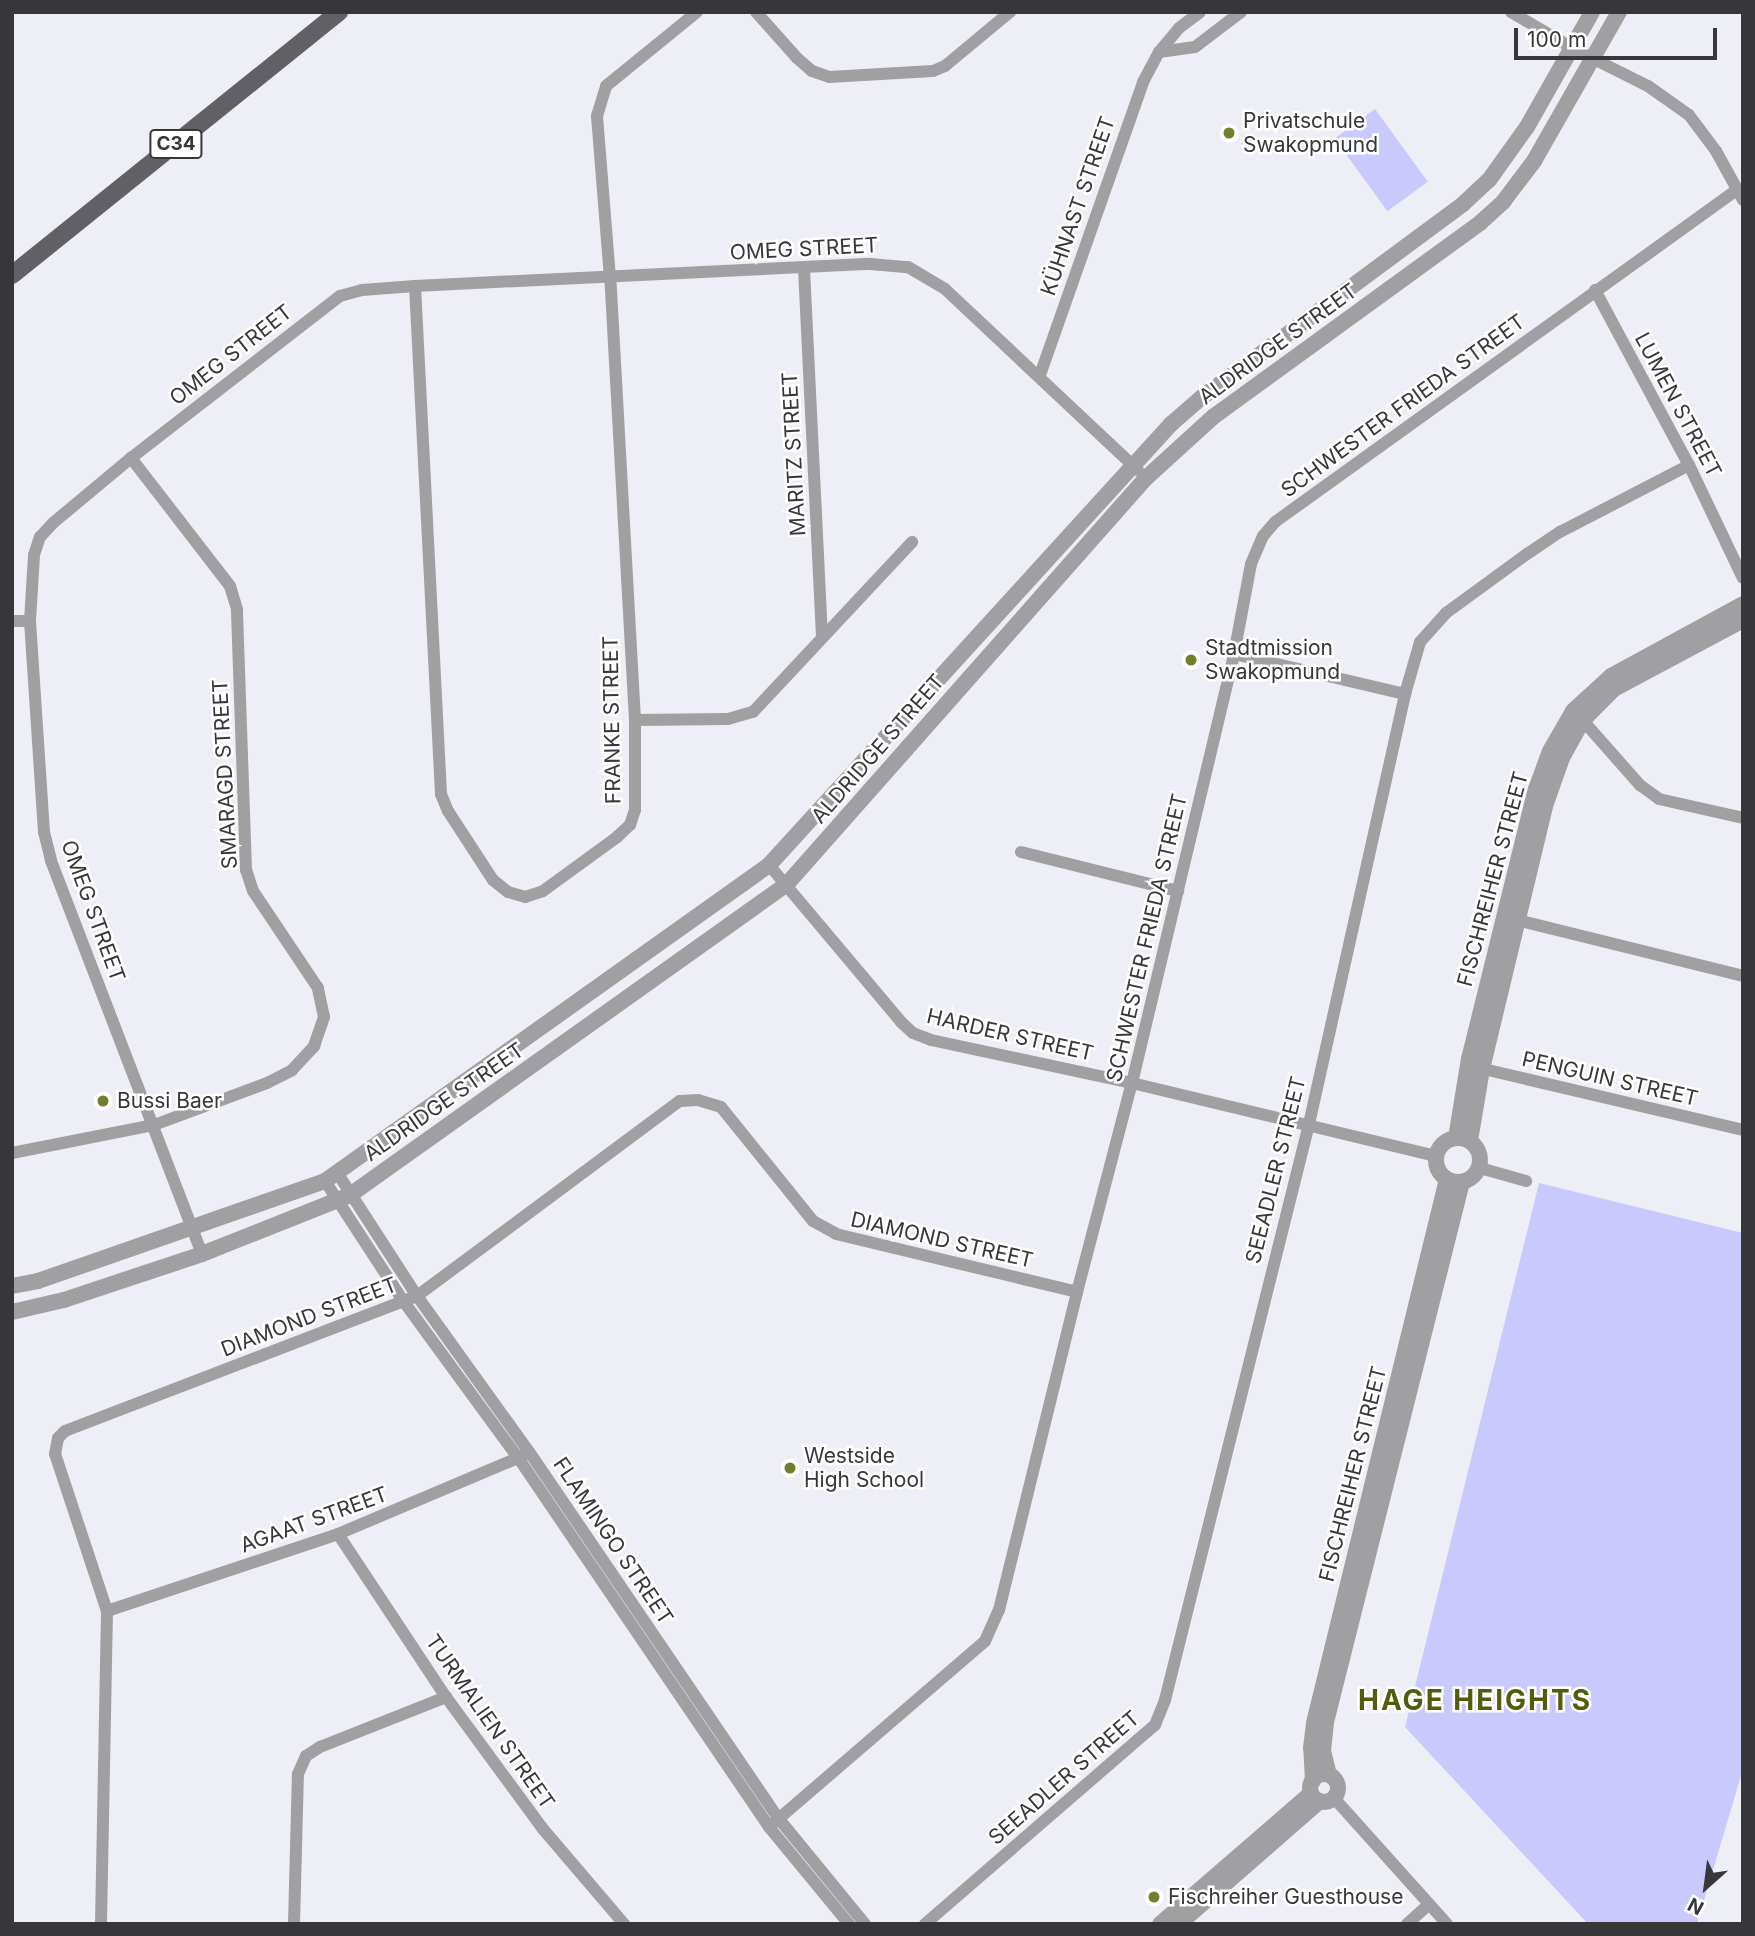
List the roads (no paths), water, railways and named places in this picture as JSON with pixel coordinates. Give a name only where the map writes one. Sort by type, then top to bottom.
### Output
[{"type":"main road","name":"C34","points":[[12,275],[339,12]]},
{"type":"street","name":"FRANKE STREET","points":[[415,286],[441,794],[447,811],[493,880],[508,892],[524,897],[543,891],[629,825],[635,810],[635,720],[610,278],[597,116],[606,86],[698,12]]},
{"type":"street","points":[[757,12],[797,58],[812,71],[829,77],[933,71],[945,66],[1010,12]]},
{"type":"street","name":"KÜHNAST STREET","points":[[1040,375],[1143,82],[1159,52],[1179,28],[1200,12]]},
{"type":"street","points":[[1159,52],[1195,47],[1241,12]]},
{"type":"street","points":[[1511,12],[1592,59],[1648,86],[1689,115],[1716,151],[1740,195]]},
{"type":"street","name":"ALDRIDGE STREET","points":[[12,1286],[38,1281],[191,1229],[332,1177],[769,865],[1132,464],[1201,398],[1463,204],[1489,180],[1512,152],[1592,12]]},
{"type":"street","name":"ALDRIDGE STREET","points":[[12,1312],[64,1300],[202,1254],[344,1198],[787,884],[1146,478],[1213,417],[1481,222],[1503,202],[1534,161],[1619,12]]},
{"type":"street","name":"SCHWESTER FRIEDA STREET","points":[[774,1823],[985,1641],[999,1610],[1077,1292],[1132,1083],[1234,654],[1251,564],[1263,536],[1275,522],[1595,290],[1740,195]]},
{"type":"street","name":"OMEG STREET","points":[[202,1254],[51,860],[44,832],[30,621],[34,555],[40,537],[131,458],[340,296],[362,290],[870,264],[908,267],[946,289],[1146,478]]},
{"type":"street","name":"MARITZ STREET","points":[[804,269],[822,637]]},
{"type":"street","name":"LUMEN STREET","points":[[1595,290],[1689,465],[1743,578]]},
{"type":"street","points":[[1263,352],[1277,370]]},
{"type":"street","name":"SMARAGD STREET","points":[[12,1153],[154,1125],[267,1083],[292,1070],[314,1046],[324,1017],[318,988],[253,891],[246,870],[237,608],[230,586],[131,458]]},
{"type":"street","name":"SEEADLER STREET","points":[[925,1924],[1155,1726],[1164,1700],[1309,1124],[1405,694],[1420,642],[1446,612],[1560,532],[1689,465]]},
{"type":"street","points":[[635,720],[728,719],[753,712],[912,542]]},
{"type":"street","name":"FISCHREIHER STREET","points":[[1463,1139],[1475,1067],[1512,919],[1545,806],[1578,716],[1611,676],[1743,604]]},
{"type":"street","name":"FISCHREIHER STREET","points":[[1578,716],[1614,689],[1743,620]]},
{"type":"street","points":[[12,621],[30,621]]},
{"type":"street","points":[[1234,654],[1405,694]]},
{"type":"street","points":[[1578,716],[1640,785],[1658,799],[1743,817]]},
{"type":"street","points":[[1021,852],[1178,891]]},
{"type":"street","name":"HARDER STREET","points":[[769,865],[901,1022],[913,1032],[930,1040],[1132,1083],[1436,1156]]},
{"type":"street","points":[[1512,919],[1743,976]]},
{"type":"street","name":"PENGUIN STREET","points":[[1475,1067],[1743,1130]]},
{"type":"street","name":"DIAMOND STREET","points":[[101,1924],[107,1611],[55,1454],[58,1438],[65,1430],[417,1296],[680,1101],[698,1100],[721,1107],[813,1222],[836,1234],[1077,1292]]},
{"type":"street","points":[[1463,1139],[1479,1150],[1479,1168],[1471,1179],[1454,1180],[1438,1169],[1436,1156],[1445,1142],[1463,1139]]},
{"type":"street","points":[[1479,1168],[1526,1181]]},
{"type":"street","name":"FLAMINGO STREET","points":[[332,1177],[404,1302],[524,1456]]},
{"type":"street","name":"FISCHREIHER STREET","points":[[1454,1180],[1324,1732],[1323,1751],[1329,1775],[1337,1785],[1319,1793],[1311,1748],[1314,1723],[1454,1180]]},
{"type":"street","name":"FLAMINGO STREET","points":[[344,1198],[417,1296],[774,1823],[849,1924]]},
{"type":"street","name":"AGAAT STREET","points":[[107,1611],[338,1534],[524,1456]]},
{"type":"street","name":"TURMALIEN STREET","points":[[338,1534],[446,1697],[543,1829],[624,1924]]},
{"type":"street","points":[[294,1924],[298,1774],[306,1756],[320,1747],[446,1697]]},
{"type":"street","points":[[1329,1775],[1319,1775],[1319,1793],[1447,1924]]},
{"type":"street","points":[[1160,1924],[1319,1793]]},
{"type":"street","points":[[1179,1924],[1319,1793]]},
{"type":"street","name":"FLAMINGO STREET","points":[[774,1823],[865,1924]]},
{"type":"street","points":[[1407,1924],[1429,1904]]},
{"type":"place","name":"Privatschule Swakopmund","points":[[1229,133]]},
{"type":"place","name":"Stadtmission Swakopmund","points":[[1191,660]]},
{"type":"place","name":"Bussi Baer","points":[[103,1101]]},
{"type":"place","name":"Westside High School","points":[[790,1468]]},
{"type":"place","name":"Fischreiher Guesthouse","points":[[1154,1897]]},
{"type":"district","name":"HAGE HEIGHTS","points":[[1475,1700]]}]
